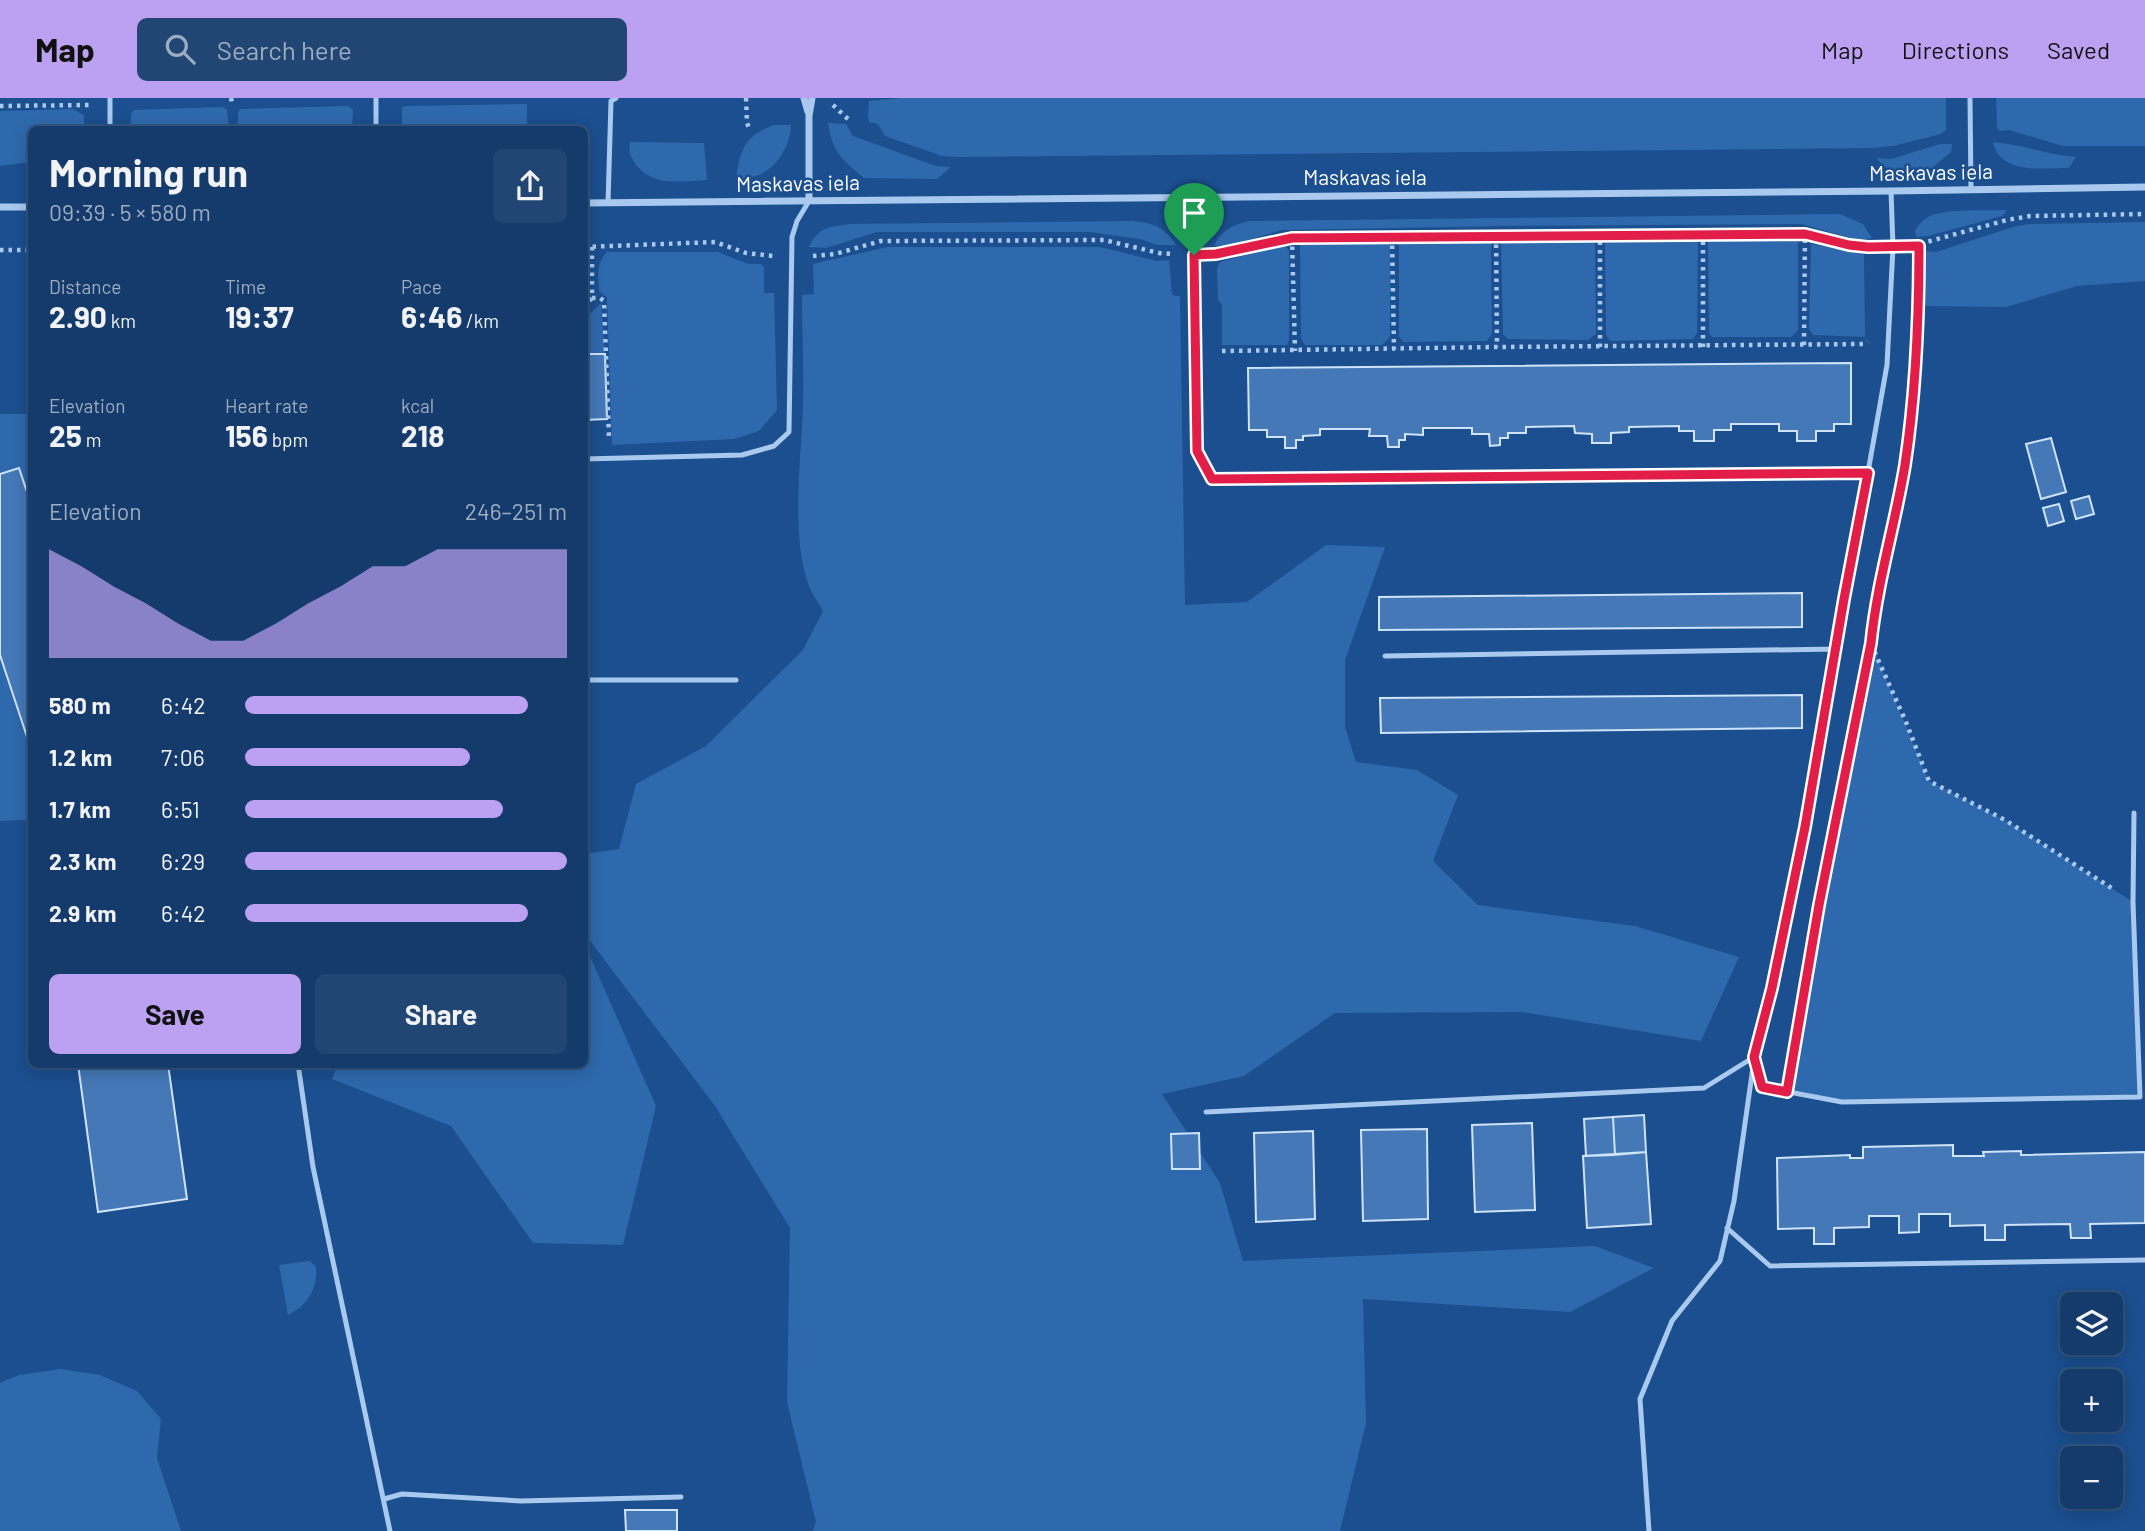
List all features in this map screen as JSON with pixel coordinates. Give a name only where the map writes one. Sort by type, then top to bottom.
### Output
[{"type":"street","points":[[804,98],[809,116]]},
{"type":"street","points":[[809,201],[809,116],[813,98]]},
{"type":"street","name":"Maskavas iela","points":[[588,203],[2145,187]]},
{"type":"street","points":[[0,207],[28,207]]},
{"type":"lane","points":[[376,98],[376,126]]},
{"type":"lane","points":[[608,203],[611,101],[616,98]]},
{"type":"lane","points":[[1970,98],[1971,190]]},
{"type":"lane","points":[[110,101],[110,126]]},
{"type":"lane","points":[[1649,1531],[1640,1399],[1672,1321],[1720,1261],[1734,1201],[1754,1057],[1772,988],[1805,827],[1887,365],[1893,247],[1891,191]]},
{"type":"lane","points":[[1194,197],[1197,451],[1212,479],[1868,473]]},
{"type":"lane","points":[[588,459],[742,455],[774,446],[789,432],[792,237],[797,220],[809,201]]},
{"type":"lane","points":[[1385,656],[1835,649]]},
{"type":"lane","points":[[588,680],[736,680]]},
{"type":"lane","points":[[1754,1057],[1762,1087],[1842,1101],[2140,1097],[2133,902],[2134,813]]},
{"type":"lane","points":[[1206,1112],[1704,1088],[1754,1057]]},
{"type":"lane","points":[[299,1068],[313,1167],[390,1531]]},
{"type":"lane","points":[[1727,1228],[1770,1266],[2145,1260]]},
{"type":"lane","points":[[384,1499],[402,1494],[521,1501],[681,1497]]},
{"type":"path","points":[[746,98],[749,128]]},
{"type":"path","points":[[832,98],[833,106],[848,119]]},
{"type":"path","points":[[0,106],[110,101]]},
{"type":"path","points":[[588,247],[715,242],[746,253],[792,256],[835,254],[881,240],[1104,240],[1159,253],[1194,255],[1216,254],[1292,238],[1805,234],[1849,245],[1893,247],[1919,246],[2007,220],[2030,216],[2145,214]]},
{"type":"path","points":[[1600,234],[1600,347]]},
{"type":"path","points":[[1703,234],[1703,346]]},
{"type":"path","points":[[1804,345],[1805,234]]},
{"type":"path","points":[[1392,236],[1394,349]]},
{"type":"path","points":[[1496,236],[1497,347]]},
{"type":"path","points":[[1292,238],[1295,351]]},
{"type":"path","points":[[1787,1092],[1821,893],[1871,643],[1875,604],[1905,465],[1919,321],[1919,246]]},
{"type":"path","points":[[592,247],[592,299]]},
{"type":"path","points":[[0,250],[28,250]]},
{"type":"path","points":[[588,303],[592,299],[600,298],[604,301],[609,441]]},
{"type":"path","points":[[1222,351],[1864,344]]},
{"type":"path","points":[[1871,643],[1906,722],[1928,781],[2005,820],[2133,902]]},
{"type":"shaded area","points":[[902,98],[1946,98],[1946,130],[1941,134],[1893,146],[1873,148],[960,157],[942,156],[885,136],[878,124],[869,122],[869,101]]},
{"type":"shaded area","points":[[1996,98],[2145,98],[2145,146],[2063,146],[2009,130],[2000,131],[1997,128]]},
{"type":"shaded area","points":[[527,104],[527,126],[402,126],[402,107]]},
{"type":"shaded area","points":[[348,106],[353,110],[352,126],[238,126],[240,109]]},
{"type":"shaded area","points":[[223,107],[227,110],[229,126],[131,126],[131,114],[134,110]]},
{"type":"shaded area","points":[[73,109],[84,115],[84,126],[28,126],[28,162],[0,166],[0,111]]},
{"type":"shaded area","points":[[828,123],[846,124],[853,136],[936,166],[951,167],[937,179],[864,178],[839,155],[832,142]]},
{"type":"shaded area","points":[[774,125],[791,125],[786,147],[778,160],[759,175],[736,179],[745,145],[756,134]]},
{"type":"shaded area","points":[[630,142],[704,143],[707,180],[679,182],[653,178],[634,161]]},
{"type":"shaded area","points":[[1993,142],[2076,157],[2069,168],[2024,167],[2004,160],[1997,153]]},
{"type":"shaded area","points":[[1940,144],[1952,144],[1951,152],[1932,168],[1887,169],[1876,158],[1891,159]]},
{"type":"shaded area","points":[[2007,210],[2002,216],[1916,237],[1915,230],[1932,215],[1959,211]]},
{"type":"shaded area","points":[[1840,214],[1863,224],[1872,238],[1858,240],[1801,224],[1505,226],[1282,230],[1234,244],[1214,246],[1229,229],[1250,221]]},
{"type":"shaded area","points":[[1133,221],[1158,227],[1176,245],[1157,245],[1140,239],[1090,232],[877,232],[826,248],[809,247],[820,232],[830,227],[849,224]]},
{"type":"shaded area","points":[[2145,222],[2145,281],[2077,286],[2006,307],[1924,306],[1924,251],[1936,252],[2029,224]]},
{"type":"shaded area","points":[[1698,240],[1697,333],[1693,339],[1610,341],[1606,335],[1605,241]]},
{"type":"shaded area","points":[[1708,240],[1798,240],[1798,330],[1791,337],[1712,337],[1709,332]]},
{"type":"shaded area","points":[[1595,242],[1596,334],[1588,340],[1508,339],[1503,334],[1501,243]]},
{"type":"shaded area","points":[[1491,243],[1492,334],[1487,341],[1403,342],[1399,336],[1399,244]]},
{"type":"shaded area","points":[[1300,244],[1390,244],[1390,337],[1382,345],[1305,345],[1301,338]]},
{"type":"shaded area","points":[[1811,244],[1864,254],[1865,337],[1813,335],[1809,329]]},
{"type":"shaded area","points":[[1284,245],[1289,250],[1287,345],[1222,345],[1222,305],[1218,300],[1217,268],[1220,262]]},
{"type":"shaded area","points":[[888,247],[1100,247],[1157,261],[1169,260],[1172,294],[1180,296],[1185,605],[1247,602],[1326,545],[1385,547],[1345,660],[1345,727],[1356,762],[1417,770],[1458,795],[1433,861],[1478,905],[1635,926],[1739,957],[1701,1041],[1522,1012],[1335,1013],[1244,1076],[1162,1094],[1220,1183],[1243,1261],[1595,1246],[1654,1268],[1570,1312],[1363,1299],[1366,1423],[1340,1531],[813,1531],[816,1522],[787,1402],[790,1228],[715,1106],[588,938],[588,854],[619,849],[636,784],[706,746],[803,650],[823,611],[808,583],[798,521],[803,393],[802,295],[814,294],[813,265]]},
{"type":"shaded area","points":[[607,252],[718,252],[748,264],[761,264],[764,268],[764,293],[774,293],[777,410],[759,431],[734,439],[612,445],[607,298],[599,291],[598,280],[599,265]]},
{"type":"shaded area","points":[[601,303],[605,354],[588,354],[588,316]]},
{"type":"shaded area","points":[[0,414],[28,414],[28,497],[19,468],[0,474]]},
{"type":"shaded area","points":[[1871,643],[1929,781],[2005,820],[2133,902],[2140,1097],[1842,1102],[1787,1092]]},
{"type":"shaded area","points":[[0,655],[28,743],[28,822],[25,820],[0,821]]},
{"type":"shaded area","points":[[588,952],[656,1106],[623,1245],[533,1243],[451,1126],[332,1079],[336,1068],[588,1068]]},
{"type":"shaded area","points":[[310,1261],[316,1267],[313,1289],[306,1302],[288,1315],[279,1265]]},
{"type":"shaded area","points":[[60,1369],[100,1375],[137,1391],[161,1419],[157,1458],[181,1531],[0,1531],[0,1383],[19,1375]]},
{"type":"building","points":[[588,354],[605,354],[607,419],[588,420]]},
{"type":"building","points":[[1851,363],[1851,424],[1834,424],[1834,431],[1816,431],[1816,441],[1797,441],[1797,431],[1779,431],[1779,424],[1731,424],[1731,430],[1714,430],[1714,441],[1694,441],[1694,431],[1679,431],[1679,426],[1629,427],[1629,432],[1611,433],[1611,443],[1592,443],[1592,434],[1575,433],[1574,426],[1526,427],[1526,433],[1508,433],[1508,438],[1500,438],[1500,445],[1490,446],[1489,434],[1472,434],[1472,428],[1423,428],[1423,435],[1405,434],[1405,440],[1399,440],[1399,447],[1388,447],[1387,436],[1369,436],[1370,429],[1320,429],[1320,435],[1303,436],[1303,440],[1296,440],[1296,448],[1285,448],[1285,437],[1267,437],[1267,430],[1249,430],[1248,368]]},
{"type":"building","points":[[2051,438],[2066,492],[2041,499],[2026,444]]},
{"type":"building","points":[[19,468],[28,495],[28,740],[0,655],[0,474]]},
{"type":"building","points":[[2089,496],[2094,514],[2076,519],[2071,501]]},
{"type":"building","points":[[2059,504],[2064,521],[2048,526],[2043,508]]},
{"type":"building","points":[[1802,593],[1802,627],[1379,630],[1379,597]]},
{"type":"building","points":[[1802,695],[1802,728],[1381,733],[1380,698]]},
{"type":"building","points":[[79,1068],[169,1068],[187,1199],[98,1212]]},
{"type":"building","points":[[1644,1115],[1646,1152],[1615,1155],[1613,1117]]},
{"type":"building","points":[[1613,1117],[1615,1155],[1586,1156],[1584,1119]]},
{"type":"building","points":[[1532,1123],[1535,1210],[1475,1212],[1472,1125]]},
{"type":"building","points":[[1427,1129],[1428,1219],[1363,1221],[1361,1130]]},
{"type":"building","points":[[1313,1131],[1315,1219],[1256,1222],[1254,1133]]},
{"type":"building","points":[[1199,1133],[1200,1169],[1172,1169],[1171,1134]]},
{"type":"building","points":[[1953,1145],[1953,1156],[1984,1156],[1983,1152],[2021,1151],[2021,1155],[2145,1152],[2145,1223],[2090,1224],[2091,1238],[2071,1238],[2070,1224],[2005,1225],[2005,1240],[1985,1240],[1985,1225],[1950,1226],[1950,1214],[1919,1214],[1919,1232],[1899,1233],[1899,1216],[1869,1216],[1869,1227],[1834,1228],[1834,1244],[1814,1244],[1814,1228],[1778,1229],[1777,1158],[1850,1155],[1850,1158],[1863,1158],[1863,1147]]},
{"type":"building","points":[[1646,1152],[1651,1224],[1587,1228],[1583,1156]]},
{"type":"building","points":[[625,1510],[677,1510],[677,1531],[626,1531]]},
{"type":"route","points":[[1805,234],[1868,247],[1919,246],[1915,373],[1905,465],[1875,604],[1871,643],[1819,905],[1787,1092],[1762,1087],[1754,1057],[1772,988],[1805,827],[1868,473],[1212,479],[1197,451],[1194,255],[1216,254],[1292,238],[1392,236],[1805,234]]}]
